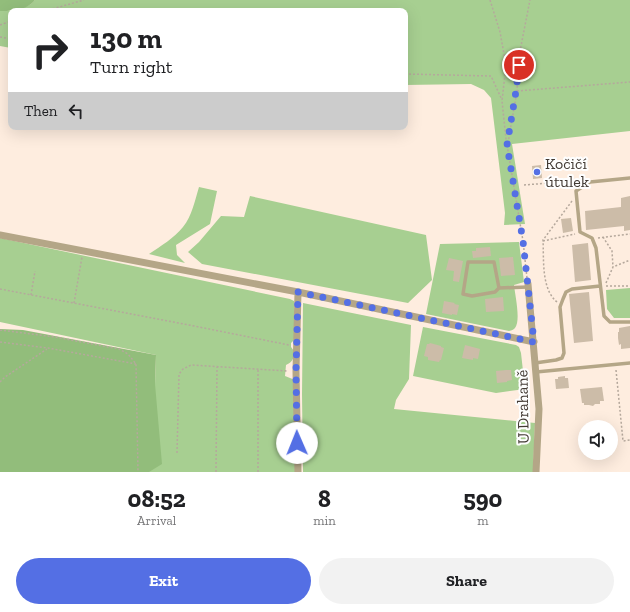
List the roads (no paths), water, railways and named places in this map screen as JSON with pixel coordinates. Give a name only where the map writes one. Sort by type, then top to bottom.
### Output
[{"type":"street","points":[[0,235],[298,292],[534,342]]},
{"type":"street","name":"U Drahaně","points":[[528,285],[539,409],[536,472]]},
{"type":"street","points":[[298,292],[296,371],[298,472]]},
{"type":"lane","points":[[630,178],[590,182],[577,193],[580,232],[592,238],[596,248],[604,316],[610,322],[630,322]]},
{"type":"lane","points":[[499,288],[494,262],[468,262],[462,294],[472,296],[495,292],[499,288],[528,285]]},
{"type":"lane","points":[[535,363],[562,358],[564,353],[560,305],[566,292],[572,289],[600,286]]},
{"type":"lane","points":[[536,372],[630,363]]},
{"type":"place","name":"Kočičí útulek","points":[[537,172]]}]
